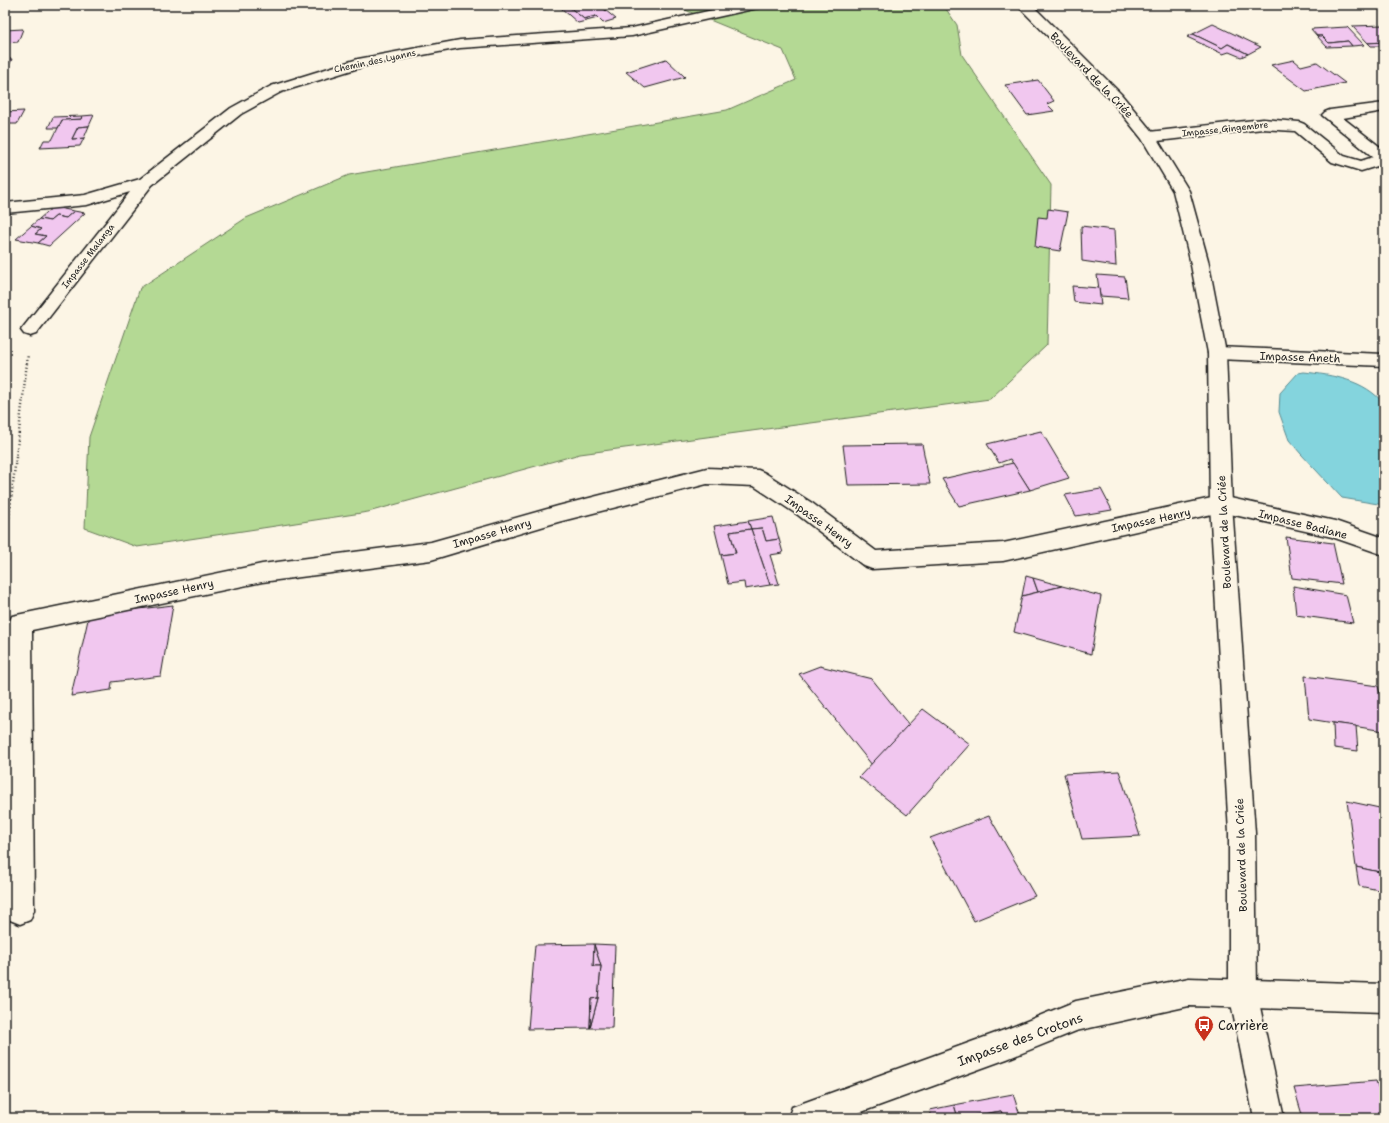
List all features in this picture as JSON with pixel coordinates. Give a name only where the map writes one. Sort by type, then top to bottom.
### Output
[{"type":"street","name":"Chemin des Lyanns","points":[[5,208],[87,200],[146,182],[236,111],[276,90],[323,73],[363,62],[460,44],[632,32],[753,5]]},
{"type":"street","name":"Boulevard de la Criée","points":[[1024,5],[1116,97],[1149,137],[1181,191],[1199,260],[1217,353],[1221,504],[1242,833],[1243,993],[1269,1118]]},
{"type":"street","name":"Impasse Gingembre","points":[[1384,107],[1330,115],[1384,158]]},
{"type":"street","name":"Impasse Gingembre","points":[[1149,137],[1263,124],[1299,127],[1338,159],[1362,166],[1384,158]]},
{"type":"street","name":"Impasse Malanga","points":[[30,330],[146,182]]},
{"type":"street","name":"Impasse Aneth","points":[[1217,353],[1384,360]]},
{"type":"street","name":"Impasse Henry","points":[[20,910],[20,623],[262,573],[431,551],[558,514],[707,476],[758,478],[805,509],[872,560],[1003,552],[1221,504]]},
{"type":"street","name":"Impasse Badiane","points":[[1221,504],[1335,529],[1384,547]]},
{"type":"street","name":"Impasse des Crotons","points":[[803,1118],[1008,1044],[1076,1016],[1146,1000],[1189,992],[1384,998]]},
{"type":"path","points":[[5,552],[30,330]]},
{"type":"green space","points":[[673,5],[936,5],[946,9],[957,25],[962,55],[1051,185],[1047,345],[990,399],[580,454],[368,512],[137,547],[85,528],[89,437],[140,288],[246,218],[349,175],[727,110],[796,80],[783,50]]},
{"type":"water","points":[[1304,372],[1337,377],[1358,384],[1368,389],[1384,404],[1384,505],[1342,498],[1289,440],[1279,412],[1280,393],[1298,373]]},
{"type":"building","points":[[599,5],[616,19],[603,23],[596,16],[584,19],[568,6]]},
{"type":"building","points":[[568,6],[584,19],[596,16],[598,18],[578,23],[561,8]]},
{"type":"building","points":[[1213,24],[1261,47],[1248,54],[1228,44],[1222,48],[1193,34]]},
{"type":"building","points":[[1384,25],[1384,42],[1368,43],[1352,26]]},
{"type":"building","points":[[1347,27],[1364,45],[1352,46],[1348,41],[1329,43],[1322,36],[1317,36],[1311,29]]},
{"type":"building","points":[[23,29],[18,42],[5,43],[5,30]]},
{"type":"building","points":[[1193,34],[1222,48],[1228,44],[1248,54],[1241,57],[1229,52],[1223,54],[1187,37]]},
{"type":"building","points":[[1317,36],[1322,36],[1329,43],[1348,41],[1352,46],[1327,47]]},
{"type":"building","points":[[1384,42],[1384,46],[1371,46],[1368,43]]},
{"type":"building","points":[[5,59],[12,59],[7,70],[5,70]]},
{"type":"building","points":[[666,59],[685,77],[645,88],[626,72]]},
{"type":"building","points":[[1294,60],[1301,66],[1317,62],[1345,83],[1306,91],[1271,65]]},
{"type":"building","points":[[1038,80],[1054,101],[1047,104],[1054,111],[1027,115],[1005,85]]},
{"type":"building","points":[[24,111],[17,124],[5,124],[5,112]]},
{"type":"building","points":[[94,115],[89,126],[78,127],[72,139],[84,138],[80,146],[40,148],[44,140],[52,140],[62,120],[81,119],[82,116]]},
{"type":"building","points":[[82,116],[81,119],[62,120],[58,128],[48,128],[53,117]]},
{"type":"building","points":[[89,126],[84,138],[72,139],[78,127]]},
{"type":"building","points":[[53,207],[74,211],[66,218],[56,216],[50,221],[39,219]]},
{"type":"building","points":[[1048,209],[1068,212],[1060,251],[1035,247],[1038,217],[1047,218]]},
{"type":"building","points":[[74,211],[85,213],[49,246],[38,243],[46,236],[35,234],[41,229],[31,226],[39,219],[50,221],[56,216],[66,218]]},
{"type":"building","points":[[31,226],[41,229],[35,234],[46,236],[38,243],[16,239]]},
{"type":"building","points":[[1081,226],[1114,230],[1116,266],[1082,261]]},
{"type":"building","points":[[1097,275],[1125,277],[1128,298],[1100,296]]},
{"type":"building","points":[[1072,286],[1099,288],[1101,305],[1074,302]]},
{"type":"building","points":[[1041,431],[1069,478],[1030,490],[1010,459],[999,463],[987,444]]},
{"type":"building","points":[[922,444],[930,484],[848,485],[843,445]]},
{"type":"building","points":[[1013,463],[1030,490],[959,506],[942,479]]},
{"type":"building","points":[[1101,489],[1112,510],[1076,516],[1065,495]]},
{"type":"building","points":[[773,517],[779,539],[766,541],[762,528],[751,529],[748,521]]},
{"type":"building","points":[[748,521],[751,529],[730,532],[736,553],[721,555],[714,526]]},
{"type":"building","points":[[762,528],[766,541],[779,539],[783,553],[770,555],[779,584],[770,585],[751,529]]},
{"type":"building","points":[[751,529],[770,585],[745,589],[744,582],[728,584],[721,555],[736,553],[730,532]]},
{"type":"building","points":[[1286,537],[1333,543],[1342,584],[1292,578]]},
{"type":"building","points":[[1026,576],[1033,578],[1038,592],[1022,596]]},
{"type":"building","points":[[1033,578],[1062,586],[1038,592]]},
{"type":"building","points":[[1062,586],[1101,596],[1091,654],[1014,632],[1022,596]]},
{"type":"building","points":[[1293,586],[1346,595],[1353,623],[1296,615]]},
{"type":"building","points":[[173,605],[161,676],[112,682],[111,690],[71,696],[89,615]]},
{"type":"building","points":[[820,666],[872,679],[909,725],[872,765],[799,674]]},
{"type":"building","points":[[1305,676],[1378,686],[1384,709],[1384,731],[1309,719]]},
{"type":"building","points":[[923,709],[970,744],[907,815],[859,777]]},
{"type":"building","points":[[1333,723],[1356,726],[1358,751],[1334,748]]},
{"type":"building","points":[[1119,771],[1140,836],[1082,839],[1064,774]]},
{"type":"building","points":[[1347,801],[1384,809],[1384,873],[1356,867]]},
{"type":"building","points":[[989,816],[1035,896],[974,921],[930,838]]},
{"type":"building","points":[[1356,867],[1384,873],[1384,891],[1359,886]]},
{"type":"building","points":[[594,944],[601,966],[593,966]]},
{"type":"building","points":[[594,944],[615,945],[612,1028],[590,1028],[598,998],[601,966]]},
{"type":"building","points":[[594,944],[593,966],[601,966],[598,998],[591,999],[590,1028],[528,1029],[535,945]]},
{"type":"building","points":[[598,998],[590,1028],[591,999]]},
{"type":"building","points":[[1376,1081],[1384,1107],[1384,1118],[1303,1118],[1294,1088]]},
{"type":"building","points":[[1013,1094],[1021,1118],[1004,1118],[1001,1111],[958,1118],[954,1105]]},
{"type":"building","points":[[954,1105],[958,1118],[932,1118],[930,1110]]},
{"type":"building","points":[[1001,1111],[1004,1118],[964,1118]]},
{"type":"place","name":"Carrière","points":[[1204,1042]]}]
